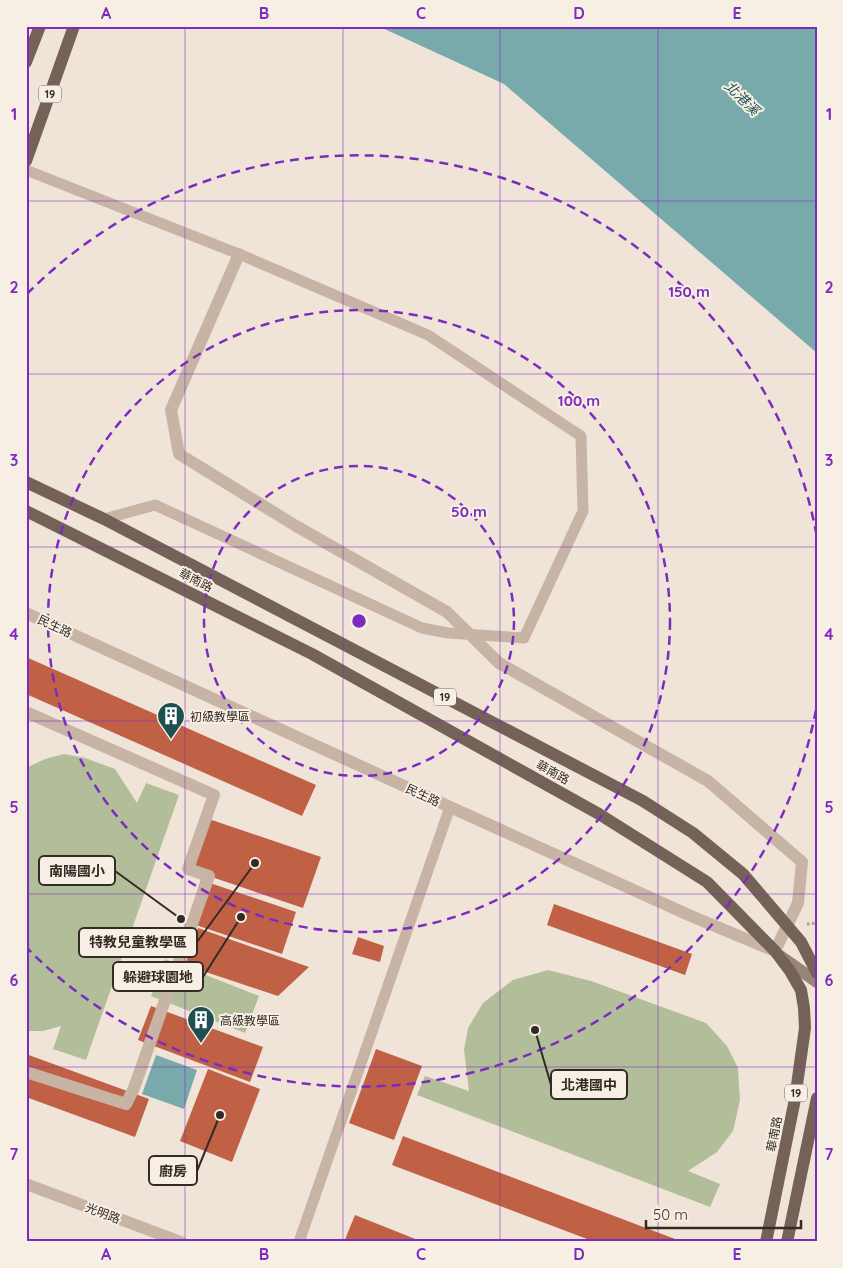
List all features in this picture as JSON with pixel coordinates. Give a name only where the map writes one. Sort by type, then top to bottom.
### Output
[{"type":"main road","points":[[26,62],[40,26]]},
{"type":"main road","name":"19","points":[[26,161],[74,26]]},
{"type":"main road","name":"華南路","points":[[26,482],[104,519],[643,801],[692,833],[743,874],[801,942],[817,973]]},
{"type":"main road","name":"華南路","points":[[26,511],[312,654],[599,814],[707,882],[775,951],[801,990],[804,1008],[805,1028],[795,1099],[766,1242]]},
{"type":"main road","name":"民生路","points":[[775,951],[817,982]]},
{"type":"main road","name":"19","points":[[787,1242],[817,1098]]},
{"type":"street","points":[[240,254],[171,410],[179,454],[296,526],[447,612],[499,663],[708,781],[802,862],[798,903],[775,951]]},
{"type":"street","name":"民生路","points":[[26,613],[691,916],[775,951]]},
{"type":"street","points":[[26,712],[214,795],[188,869],[209,876],[134,1088],[126,1104],[26,1072]]},
{"type":"street","name":"光明路","points":[[26,1184],[181,1242]]},
{"type":"lane","points":[[26,170],[240,254],[428,336],[581,436],[583,511],[524,638],[448,633],[422,628],[155,505],[104,519]]},
{"type":"lane","points":[[299,1242],[450,807]]},
{"type":"green space","points":[[64,754],[85,758],[115,769],[137,803],[146,783],[179,795],[86,1060],[53,1049],[61,1026],[43,1031],[26,1031],[26,768],[45,759]]},
{"type":"green space","points":[[165,959],[259,996],[245,1033],[151,996]]},
{"type":"green space","points":[[548,970],[591,981],[706,1023],[727,1046],[738,1068],[740,1100],[733,1131],[717,1152],[688,1171],[720,1184],[710,1207],[417,1095],[425,1076],[469,1091],[464,1050],[468,1028],[483,1003],[513,980]]},
{"type":"water","name":"北港溪","points":[[378,26],[817,26],[817,353],[504,84]]},
{"type":"water","points":[[156,1055],[197,1070],[184,1109],[142,1094]]},
{"type":"building","name":"初級教學區","points":[[26,657],[316,785],[302,816],[26,694]]},
{"type":"building","points":[[206,818],[321,857],[303,908],[188,869]]},
{"type":"building","points":[[201,880],[296,912],[282,954],[187,922]]},
{"type":"building","points":[[554,904],[692,954],[685,975],[547,925]]},
{"type":"building","points":[[198,928],[309,967],[278,996],[185,965]]},
{"type":"building","points":[[358,937],[384,946],[380,962],[352,954]]},
{"type":"building","name":"高級教學區","points":[[151,1006],[263,1047],[250,1082],[138,1040]]},
{"type":"building","points":[[376,1049],[422,1066],[394,1140],[349,1123]]},
{"type":"building","points":[[26,1054],[149,1099],[135,1137],[26,1097]]},
{"type":"building","points":[[208,1069],[260,1089],[232,1162],[180,1141]]},
{"type":"building","points":[[403,1136],[683,1242],[595,1242],[392,1165]]},
{"type":"building","points":[[355,1215],[423,1242],[344,1242]]},
{"type":"place","name":"初級教學區","points":[[171,740]]},
{"type":"place","name":"特教兒童教學區","points":[[255,863]]},
{"type":"place","name":"躲避球園地","points":[[241,917]]},
{"type":"place","name":"南陽國小","points":[[181,919]]},
{"type":"place","name":"北港國中","points":[[535,1030]]},
{"type":"place","name":"高級教學區","points":[[201,1044]]},
{"type":"place","name":"廚房","points":[[220,1115]]}]
